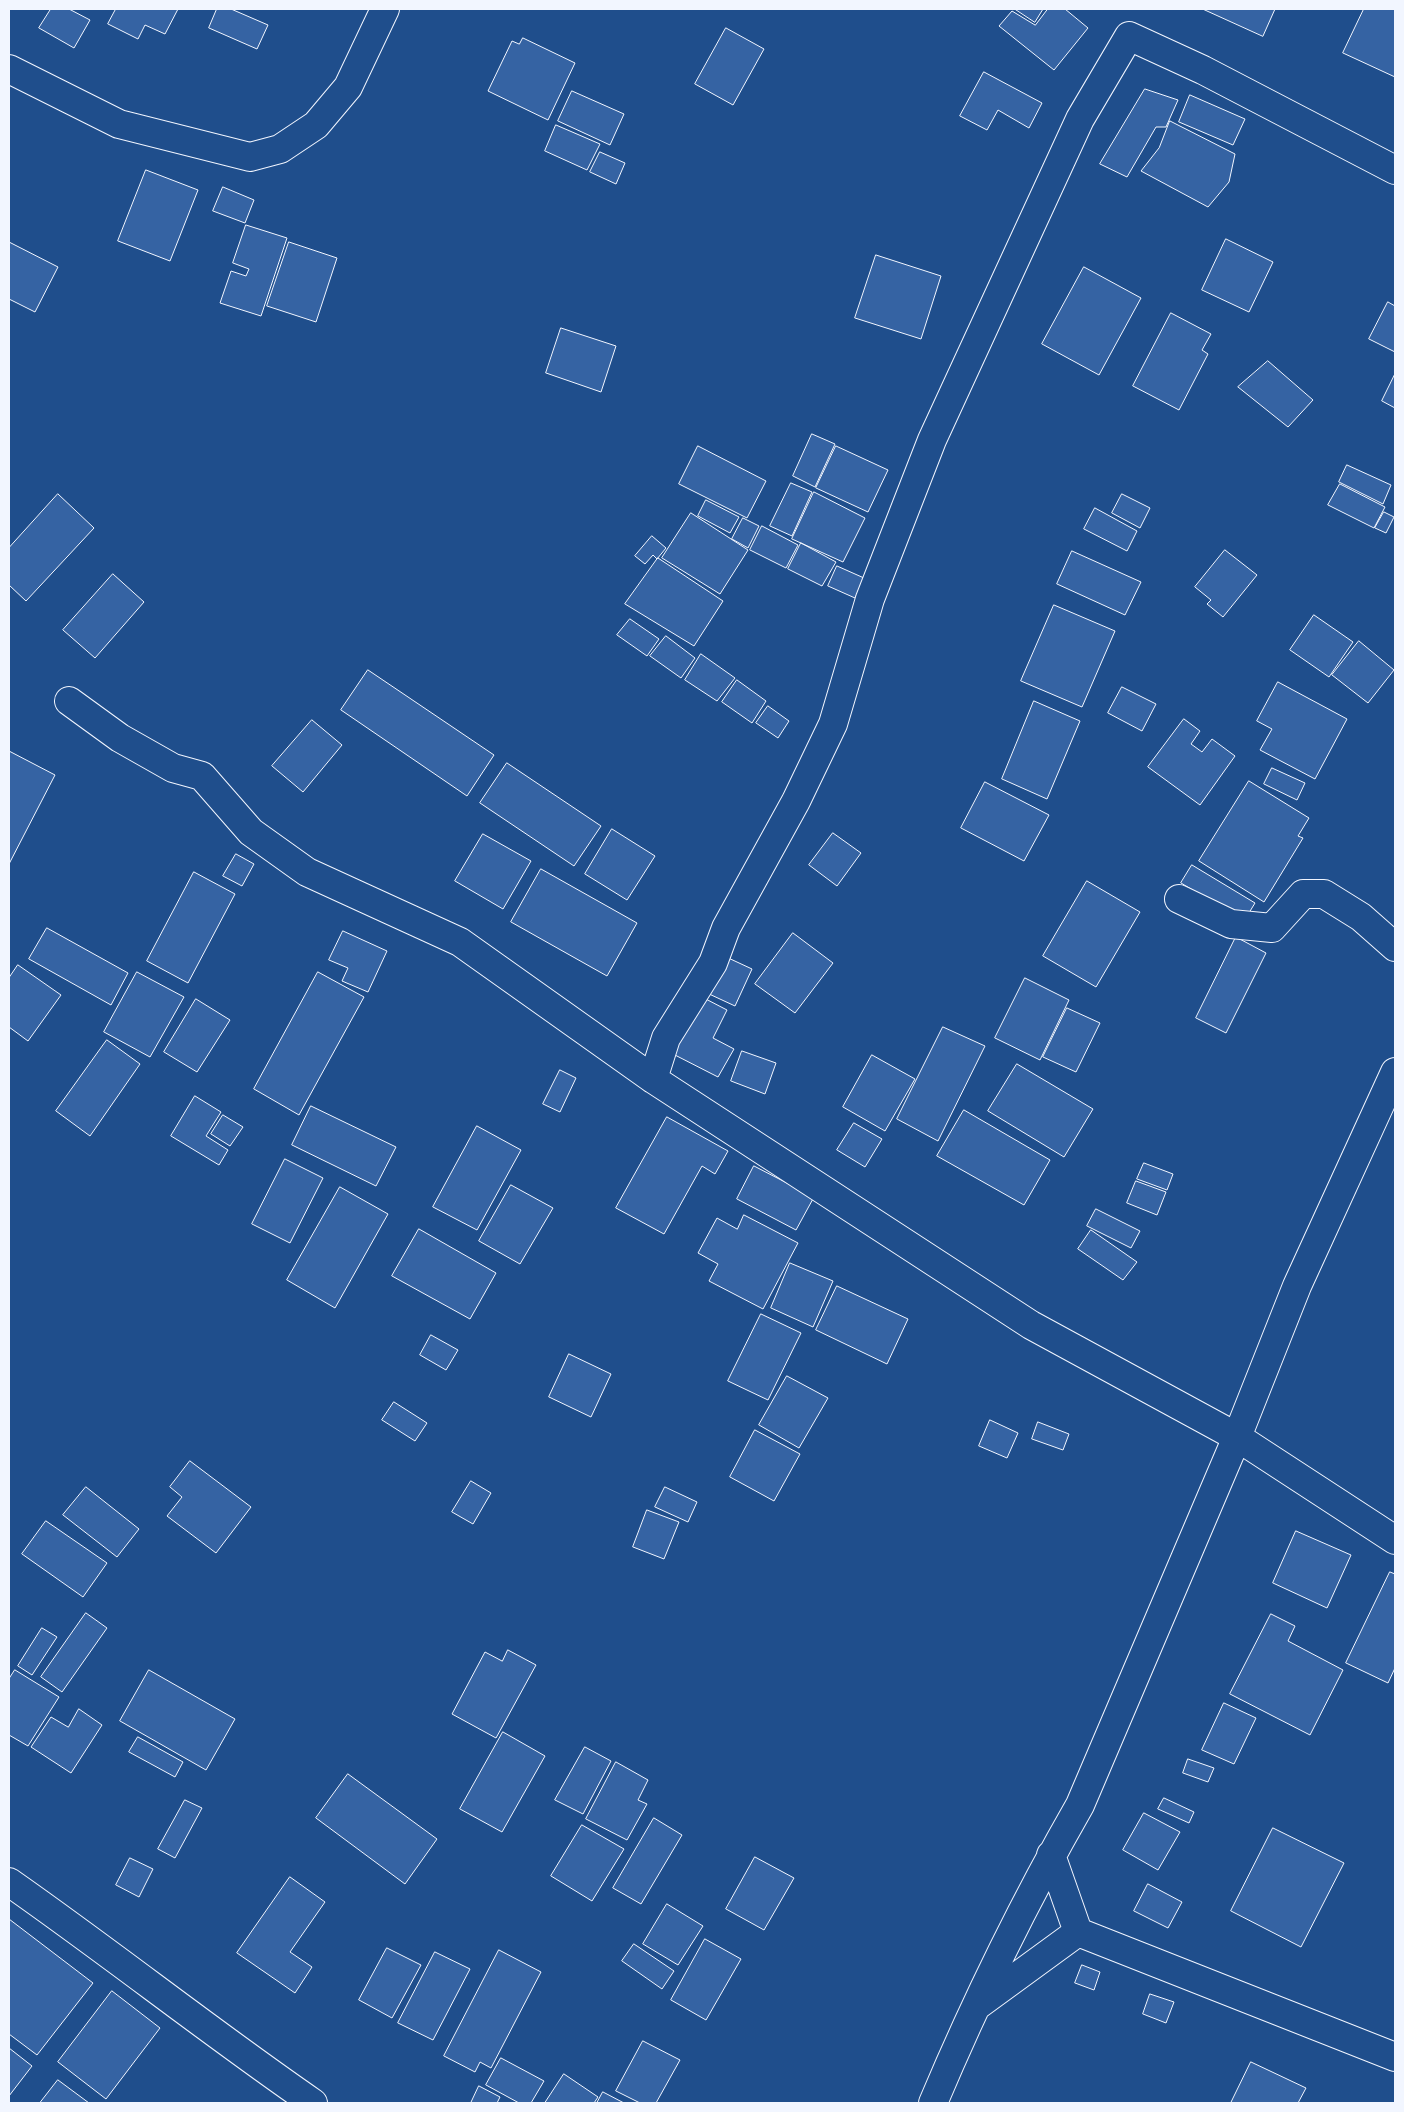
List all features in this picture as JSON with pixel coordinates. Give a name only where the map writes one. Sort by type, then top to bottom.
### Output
[{"type":"street","points":[[9,69],[119,124],[250,157],[280,149],[316,125],[348,87],[385,9]]},
{"type":"street","points":[[653,1079],[666,1038],[713,963],[726,928],[792,810],[833,724],[870,599],[932,440],[1080,118],[1130,36],[1203,70],[1395,170]]},
{"type":"street","points":[[69,701],[105,728],[173,768],[202,776],[251,832],[307,872],[460,942],[653,1079],[1031,1325],[1237,1436],[1395,1540]]},
{"type":"street","points":[[1179,899],[1231,924],[1272,928],[1303,894],[1324,894],[1361,917],[1395,947]]},
{"type":"street","points":[[933,2103],[973,2008],[1051,1855],[1080,1805],[1237,1436],[1297,1286],[1395,1072]]},
{"type":"street","points":[[1051,1855],[1078,1932],[1395,2057]]},
{"type":"street","points":[[9,1882],[89,1938],[226,2043],[313,2103]]},
{"type":"street","points":[[973,2008],[1078,1932]]},
{"type":"building","points":[[51,9],[69,9],[90,20],[74,48],[39,28]]},
{"type":"building","points":[[116,9],[178,9],[165,34],[145,25],[138,39],[108,24]]},
{"type":"building","points":[[217,9],[231,9],[268,25],[257,49],[209,28]]},
{"type":"building","points":[[1015,9],[1043,9],[1035,22]]},
{"type":"building","points":[[1048,9],[1065,9],[1088,28],[1054,70],[999,26],[1012,11],[1035,25]]},
{"type":"building","points":[[1203,9],[1275,9],[1263,36]]},
{"type":"building","points":[[1364,9],[1395,9],[1395,77],[1343,53]]},
{"type":"building","points":[[726,28],[764,49],[733,105],[695,84]]},
{"type":"building","points":[[523,38],[575,63],[548,120],[488,91],[512,41],[519,44]]},
{"type":"building","points":[[984,72],[1042,103],[1029,128],[998,110],[987,130],[960,116]]},
{"type":"building","points":[[1145,89],[1178,100],[1166,127],[1156,127],[1127,177],[1100,164]]},
{"type":"building","points":[[572,91],[624,114],[610,145],[558,121]]},
{"type":"building","points":[[1190,95],[1245,119],[1233,145],[1179,122]]},
{"type":"building","points":[[1170,121],[1235,154],[1229,182],[1208,207],[1141,171],[1159,148]]},
{"type":"building","points":[[556,125],[600,144],[587,170],[545,151]]},
{"type":"building","points":[[600,152],[625,163],[616,184],[590,172]]},
{"type":"building","points":[[146,170],[198,190],[170,261],[118,241]]},
{"type":"building","points":[[223,187],[254,200],[245,223],[213,211]]},
{"type":"building","points":[[246,225],[287,238],[261,316],[220,303],[231,271],[246,276],[249,269],[233,263]]},
{"type":"building","points":[[1226,239],[1273,262],[1249,312],[1202,290]]},
{"type":"building","points":[[9,242],[58,267],[35,312],[9,299]]},
{"type":"building","points":[[289,242],[337,258],[316,322],[267,306]]},
{"type":"building","points":[[876,255],[941,276],[921,339],[855,318]]},
{"type":"building","points":[[1084,267],[1141,298],[1099,375],[1042,344]]},
{"type":"building","points":[[1388,302],[1395,306],[1395,352],[1369,339]]},
{"type":"building","points":[[1171,313],[1211,334],[1202,350],[1208,354],[1179,410],[1133,386]]},
{"type":"building","points":[[561,328],[616,346],[601,392],[546,373]]},
{"type":"building","points":[[1268,361],[1313,400],[1288,427],[1238,387]]},
{"type":"building","points":[[1395,374],[1395,408],[1382,401]]},
{"type":"building","points":[[812,434],[835,444],[815,487],[793,476]]},
{"type":"building","points":[[698,446],[766,481],[747,518],[679,484]]},
{"type":"building","points":[[836,446],[888,470],[868,512],[816,488]]},
{"type":"building","points":[[1347,465],[1391,485],[1383,504],[1339,482]]},
{"type":"building","points":[[791,483],[812,492],[792,536],[770,526]]},
{"type":"building","points":[[1340,484],[1385,507],[1374,528],[1328,505]]},
{"type":"building","points":[[814,492],[865,518],[843,562],[792,539]]},
{"type":"building","points":[[58,494],[94,528],[26,601],[9,585],[9,548]]},
{"type":"building","points":[[1122,494],[1150,508],[1140,528],[1112,513]]},
{"type":"building","points":[[706,500],[739,517],[730,533],[698,516]]},
{"type":"building","points":[[1095,508],[1137,531],[1127,551],[1084,529]]},
{"type":"building","points":[[1384,512],[1394,517],[1386,533],[1375,528]]},
{"type":"building","points":[[691,513],[748,550],[720,594],[662,558]]},
{"type":"building","points":[[743,518],[759,526],[748,548],[732,539]]},
{"type":"building","points":[[762,526],[798,545],[786,568],[750,550]]},
{"type":"building","points":[[652,536],[666,548],[657,559],[653,555],[645,564],[635,556]]},
{"type":"building","points":[[801,543],[836,562],[822,586],[788,569]]},
{"type":"building","points":[[1225,550],[1257,575],[1223,617],[1207,604],[1211,600],[1195,587]]},
{"type":"building","points":[[1072,551],[1141,582],[1125,615],[1057,584]]},
{"type":"building","points":[[658,558],[723,601],[694,646],[625,604]]},
{"type":"building","points":[[837,566],[864,578],[855,598],[828,586]]},
{"type":"building","points":[[113,574],[144,602],[95,658],[63,630]]},
{"type":"building","points":[[1054,605],[1115,631],[1082,707],[1021,681]]},
{"type":"building","points":[[1314,615],[1353,642],[1329,677],[1290,650]]},
{"type":"building","points":[[630,619],[659,639],[647,656],[617,635]]},
{"type":"building","points":[[666,636],[695,658],[681,678],[650,656]]},
{"type":"building","points":[[1359,641],[1394,670],[1368,703],[1332,675]]},
{"type":"building","points":[[701,654],[735,678],[717,701],[685,680]]},
{"type":"building","points":[[368,670],[494,755],[467,796],[341,710]]},
{"type":"building","points":[[737,680],[766,701],[752,723],[722,702]]},
{"type":"building","points":[[1278,682],[1347,719],[1315,779],[1260,750],[1272,729],[1257,721]]},
{"type":"building","points":[[1122,687],[1156,704],[1142,731],[1108,713]]},
{"type":"building","points":[[1034,701],[1080,721],[1047,799],[1002,779]]},
{"type":"building","points":[[768,706],[789,721],[778,738],[756,723]]},
{"type":"building","points":[[1184,719],[1200,731],[1191,744],[1202,752],[1212,739],[1235,756],[1200,805],[1148,767]]},
{"type":"building","points":[[312,720],[342,745],[303,792],[272,766]]},
{"type":"building","points":[[9,751],[55,775],[9,864]]},
{"type":"building","points":[[507,763],[601,826],[574,866],[480,803]]},
{"type":"building","points":[[1272,768],[1305,783],[1297,800],[1264,784]]},
{"type":"building","points":[[1249,781],[1309,818],[1298,836],[1303,838],[1264,902],[1199,861]]},
{"type":"building","points":[[985,782],[1049,815],[1024,861],[961,828]]},
{"type":"building","points":[[612,829],[655,856],[627,900],[585,874]]},
{"type":"building","points":[[833,833],[861,853],[837,886],[809,865]]},
{"type":"building","points":[[483,834],[531,861],[503,909],[455,881]]},
{"type":"building","points":[[236,854],[254,864],[242,886],[223,876]]},
{"type":"building","points":[[1192,865],[1255,903],[1244,921],[1181,883]]},
{"type":"building","points":[[541,869],[637,923],[607,976],[511,922]]},
{"type":"building","points":[[194,872],[235,894],[188,983],[147,961]]},
{"type":"building","points":[[1087,881],[1140,912],[1096,987],[1043,956]]},
{"type":"building","points":[[47,928],[128,973],[111,1005],[29,959]]},
{"type":"building","points":[[343,931],[387,951],[368,992],[342,981],[348,968],[329,960]]},
{"type":"building","points":[[793,933],[833,963],[795,1013],[755,984]]},
{"type":"building","points":[[1236,937],[1266,953],[1226,1033],[1196,1018]]},
{"type":"building","points":[[724,956],[752,969],[735,1006],[707,993]]},
{"type":"building","points":[[18,965],[61,995],[28,1041],[9,1027],[9,978]]},
{"type":"building","points":[[137,972],[184,997],[150,1057],[104,1032]]},
{"type":"building","points":[[318,972],[364,997],[299,1115],[254,1089]]},
{"type":"building","points":[[1025,978],[1069,1000],[1040,1060],[995,1038]]},
{"type":"building","points":[[700,996],[727,1010],[713,1038],[734,1049],[718,1077],[671,1053]]},
{"type":"building","points":[[196,999],[230,1020],[197,1072],[164,1052]]},
{"type":"building","points":[[1067,1008],[1100,1023],[1076,1072],[1043,1057]]},
{"type":"building","points":[[943,1027],[985,1046],[938,1141],[897,1119]]},
{"type":"building","points":[[107,1040],[140,1064],[90,1136],[56,1111]]},
{"type":"building","points":[[742,1051],[776,1063],[765,1094],[731,1081]]},
{"type":"building","points":[[872,1055],[915,1079],[885,1131],[843,1107]]},
{"type":"building","points":[[1017,1064],[1093,1109],[1064,1157],[988,1111]]},
{"type":"building","points":[[560,1070],[576,1078],[560,1112],[543,1104]]},
{"type":"building","points":[[195,1096],[221,1112],[206,1136],[228,1150],[219,1165],[171,1136]]},
{"type":"building","points":[[311,1106],[396,1147],[376,1186],[292,1145]]},
{"type":"building","points":[[964,1110],[1050,1160],[1024,1205],[937,1156]]},
{"type":"building","points":[[223,1115],[243,1127],[230,1146],[211,1134]]},
{"type":"building","points":[[667,1117],[728,1151],[715,1174],[702,1166],[664,1234],[616,1208]]},
{"type":"building","points":[[854,1123],[882,1139],[865,1167],[837,1150]]},
{"type":"building","points":[[477,1126],[521,1150],[477,1230],[433,1207]]},
{"type":"building","points":[[285,1159],[323,1178],[290,1243],[252,1224]]},
{"type":"building","points":[[1144,1163],[1173,1174],[1167,1190],[1137,1179]]},
{"type":"building","points":[[754,1166],[814,1197],[796,1230],[737,1199]]},
{"type":"building","points":[[1136,1181],[1166,1192],[1157,1215],[1127,1203]]},
{"type":"building","points":[[511,1185],[553,1208],[520,1264],[479,1241]]},
{"type":"building","points":[[340,1187],[388,1214],[335,1308],[287,1280]]},
{"type":"building","points":[[1096,1209],[1140,1231],[1131,1248],[1087,1226]]},
{"type":"building","points":[[744,1215],[798,1243],[763,1309],[709,1281],[718,1264],[698,1253],[717,1218],[737,1229]]},
{"type":"building","points":[[419,1229],[496,1273],[470,1319],[392,1276]]},
{"type":"building","points":[[1091,1230],[1137,1262],[1123,1280],[1078,1249]]},
{"type":"building","points":[[790,1263],[833,1281],[813,1327],[771,1308]]},
{"type":"building","points":[[837,1286],[908,1319],[887,1364],[816,1330]]},
{"type":"building","points":[[761,1314],[801,1333],[768,1400],[728,1381]]},
{"type":"building","points":[[431,1335],[458,1350],[446,1370],[420,1355]]},
{"type":"building","points":[[569,1354],[611,1374],[591,1417],[549,1397]]},
{"type":"building","points":[[787,1376],[828,1398],[799,1448],[759,1425]]},
{"type":"building","points":[[394,1402],[427,1423],[415,1441],[382,1420]]},
{"type":"building","points":[[990,1420],[1018,1433],[1007,1458],[979,1446]]},
{"type":"building","points":[[1038,1422],[1069,1434],[1063,1450],[1032,1439]]},
{"type":"building","points":[[755,1430],[800,1454],[774,1501],[730,1477]]},
{"type":"building","points":[[190,1461],[251,1507],[216,1553],[167,1516],[182,1497],[170,1487]]},
{"type":"building","points":[[471,1481],[491,1493],[473,1524],[452,1512]]},
{"type":"building","points":[[86,1487],[139,1529],[117,1557],[63,1515]]},
{"type":"building","points":[[665,1487],[697,1502],[688,1522],[655,1507]]},
{"type":"building","points":[[647,1510],[679,1522],[664,1559],[633,1547]]},
{"type":"building","points":[[46,1521],[107,1563],[83,1597],[22,1554]]},
{"type":"building","points":[[1296,1531],[1351,1555],[1327,1608],[1273,1583]]},
{"type":"building","points":[[1390,1572],[1395,1574],[1395,1668],[1388,1683],[1346,1663]]},
{"type":"building","points":[[86,1613],[107,1628],[62,1692],[41,1677]]},
{"type":"building","points":[[1271,1614],[1295,1626],[1288,1641],[1343,1670],[1310,1735],[1230,1694]]},
{"type":"building","points":[[42,1628],[57,1637],[32,1675],[18,1666]]},
{"type":"building","points":[[508,1650],[536,1665],[496,1738],[452,1714],[485,1652],[502,1661]]},
{"type":"building","points":[[15,1670],[59,1697],[28,1746],[9,1735],[9,1679]]},
{"type":"building","points":[[149,1670],[235,1719],[206,1770],[120,1721]]},
{"type":"building","points":[[1224,1703],[1256,1718],[1234,1764],[1202,1750]]},
{"type":"building","points":[[79,1709],[102,1725],[71,1773],[31,1747],[51,1717],[68,1727]]},
{"type":"building","points":[[503,1732],[545,1756],[502,1832],[460,1809]]},
{"type":"building","points":[[138,1737],[183,1762],[175,1777],[129,1752]]},
{"type":"building","points":[[585,1747],[611,1761],[583,1814],[555,1800]]},
{"type":"building","points":[[1188,1759],[1214,1768],[1208,1782],[1183,1773]]},
{"type":"building","points":[[616,1762],[648,1780],[638,1800],[647,1804],[627,1840],[586,1819]]},
{"type":"building","points":[[348,1774],[437,1839],[405,1884],[316,1818]]},
{"type":"building","points":[[1164,1798],[1194,1812],[1189,1823],[1158,1809]]},
{"type":"building","points":[[185,1800],[202,1808],[175,1858],[158,1849]]},
{"type":"building","points":[[1144,1813],[1180,1832],[1158,1870],[1123,1850]]},
{"type":"building","points":[[654,1818],[682,1835],[641,1904],[613,1888]]},
{"type":"building","points":[[582,1825],[624,1849],[592,1901],[551,1876]]},
{"type":"building","points":[[1273,1828],[1344,1863],[1301,1947],[1231,1911]]},
{"type":"building","points":[[755,1857],[794,1878],[764,1930],[726,1909]]},
{"type":"building","points":[[130,1858],[153,1869],[139,1897],[116,1885]]},
{"type":"building","points":[[290,1877],[325,1902],[290,1952],[312,1967],[295,1993],[237,1953]]},
{"type":"building","points":[[1148,1884],[1182,1902],[1168,1928],[1134,1911]]},
{"type":"building","points":[[667,1904],[703,1926],[678,1965],[643,1944]]},
{"type":"building","points":[[9,1919],[93,1983],[37,2055],[9,2034]]},
{"type":"building","points":[[705,1939],[741,1959],[706,2020],[671,2000]]},
{"type":"building","points":[[634,1944],[674,1971],[662,1989],[622,1961]]},
{"type":"building","points":[[387,1948],[421,1965],[392,2018],[359,2000]]},
{"type":"building","points":[[499,1950],[541,1972],[491,2068],[480,2062],[475,2072],[444,2056]]},
{"type":"building","points":[[435,1952],[470,1969],[433,2040],[398,2023]]},
{"type":"building","points":[[1082,1965],[1100,1972],[1094,1990],[1075,1983]]},
{"type":"building","points":[[112,1991],[160,2028],[106,2099],[58,2062]]},
{"type":"building","points":[[1150,1994],[1174,2002],[1166,2023],[1143,2014]]},
{"type":"building","points":[[643,2041],[680,2060],[656,2103],[640,2103],[616,2091]]},
{"type":"building","points":[[9,2048],[32,2066],[9,2096]]},
{"type":"building","points":[[501,2058],[544,2081],[531,2103],[519,2103],[486,2085]]},
{"type":"building","points":[[1251,2062],[1306,2088],[1298,2103],[1231,2103]]},
{"type":"building","points":[[564,2074],[598,2097],[594,2103],[545,2103]]},
{"type":"building","points":[[58,2080],[89,2103],[40,2103]]},
{"type":"building","points":[[479,2086],[500,2097],[497,2103],[471,2103]]},
{"type":"building","points":[[603,2092],[624,2103],[597,2103]]}]
